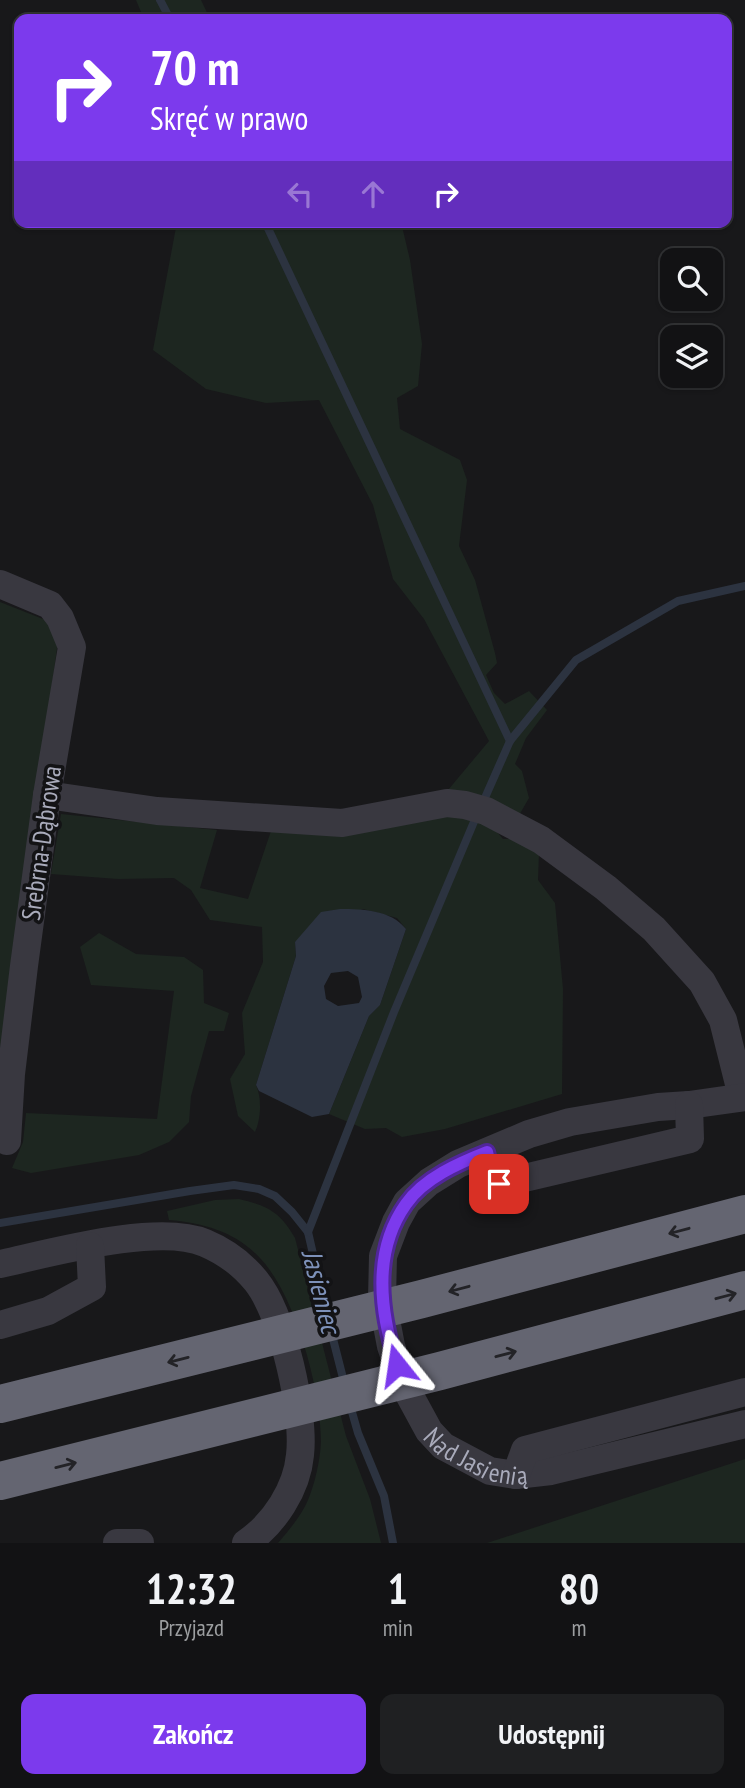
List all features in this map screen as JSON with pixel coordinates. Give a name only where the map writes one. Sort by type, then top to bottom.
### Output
[{"type":"highway","points":[[0,1404],[422,1299],[745,1214]]},
{"type":"highway","points":[[0,1481],[440,1371],[745,1290]]},
{"type":"street","name":"Srebrna-Dąbrowa","points":[[0,584],[50,605],[60,618],[72,647],[47,795],[24,966],[11,1074],[7,1141]]},
{"type":"street","points":[[47,795],[157,811],[342,823],[447,803],[466,804],[486,811],[541,841],[606,888],[654,929],[702,982],[723,1020],[743,1097]]},
{"type":"street","name":"Nad Jasienią","points":[[743,1097],[658,1107],[570,1122],[529,1134],[458,1164],[429,1182],[407,1202],[383,1256],[382,1299],[391,1346],[404,1385],[429,1431],[443,1446],[490,1471],[516,1475],[551,1471],[745,1424]]},
{"type":"street","points":[[487,1152],[494,1180],[499,1184],[690,1139],[689,1105]]},
{"type":"street","points":[[0,1264],[90,1246],[160,1236],[203,1242],[235,1260],[257,1281],[276,1317],[299,1414],[300,1456],[291,1489],[275,1516],[256,1537],[246,1543]]},
{"type":"street","points":[[0,1325],[48,1311],[92,1287],[90,1246]]},
{"type":"street","points":[[516,1475],[525,1450],[745,1392]]},
{"type":"street","points":[[117,1543],[140,1543]]},
{"type":"shaded area","points":[[136,0],[201,0],[208,14],[142,14]]},
{"type":"shaded area","points":[[176,228],[402,228],[410,260],[422,344],[418,386],[397,398],[400,429],[460,460],[467,480],[459,546],[475,580],[495,653],[497,663],[486,675],[494,693],[505,704],[529,691],[547,710],[526,738],[515,764],[522,771],[529,798],[518,817],[443,796],[489,741],[424,619],[393,579],[373,505],[319,400],[266,403],[206,389],[153,350]]},
{"type":"shaded area","points":[[0,602],[48,621],[58,641],[0,1062]]},
{"type":"shaded area","points":[[440,813],[485,818],[503,839],[518,839],[539,853],[538,880],[555,903],[563,989],[562,1094],[445,1129],[402,1137],[386,1128],[365,1129],[329,1114],[369,1016],[380,1005],[406,929],[397,918],[363,909],[295,942],[296,956],[256,1085],[260,1108],[255,1132],[238,1116],[230,1079],[245,1054],[242,1013],[263,962],[262,927],[210,920],[191,890],[174,878],[118,879],[51,874],[61,814],[217,830],[200,888],[248,899],[271,831]]},
{"type":"shaded area","points":[[99,933],[136,954],[184,957],[203,970],[204,1003],[229,1013],[224,1031],[209,1031],[191,1096],[189,1122],[169,1142],[139,1155],[31,1173],[12,1168],[23,1142],[26,1113],[157,1119],[174,991],[91,985],[80,947]]},
{"type":"shaded area","points":[[239,1199],[272,1211],[295,1238],[346,1436],[370,1499],[381,1543],[278,1543],[305,1506],[320,1457],[317,1397],[304,1345],[285,1295],[273,1275],[251,1249],[219,1230],[169,1220],[167,1211],[215,1200]]},
{"type":"shaded area","points":[[745,1459],[745,1543],[487,1543]]},
{"type":"water","points":[[358,909],[376,912],[393,918],[406,929],[380,1005],[369,1016],[329,1114],[312,1117],[259,1091],[256,1085],[296,956],[295,942],[321,912]],"holes":[[[348,971],[358,977],[362,997],[359,1003],[338,1006],[326,999],[324,986],[331,973]]]},
{"type":"waterway","points":[[160,0],[167,14]]},
{"type":"waterway","points":[[268,228],[510,741]]},
{"type":"waterway","points":[[484,800],[510,741],[576,660],[678,601],[745,586]]},
{"type":"waterway","points":[[308,1232],[394,1012],[476,817]]},
{"type":"waterway","name":"Jasieniec","points":[[0,1223],[234,1185],[259,1189],[275,1196],[308,1232],[326,1311]]},
{"type":"waterway","name":"Jasieniec","points":[[331,1331],[345,1386]]},
{"type":"waterway","name":"Jasieniec","points":[[350,1405],[358,1433],[384,1496],[393,1543]]},
{"type":"route","points":[[397,1365],[382,1299],[383,1256],[407,1202],[429,1182],[458,1164],[487,1152],[494,1180],[499,1184]]}]
